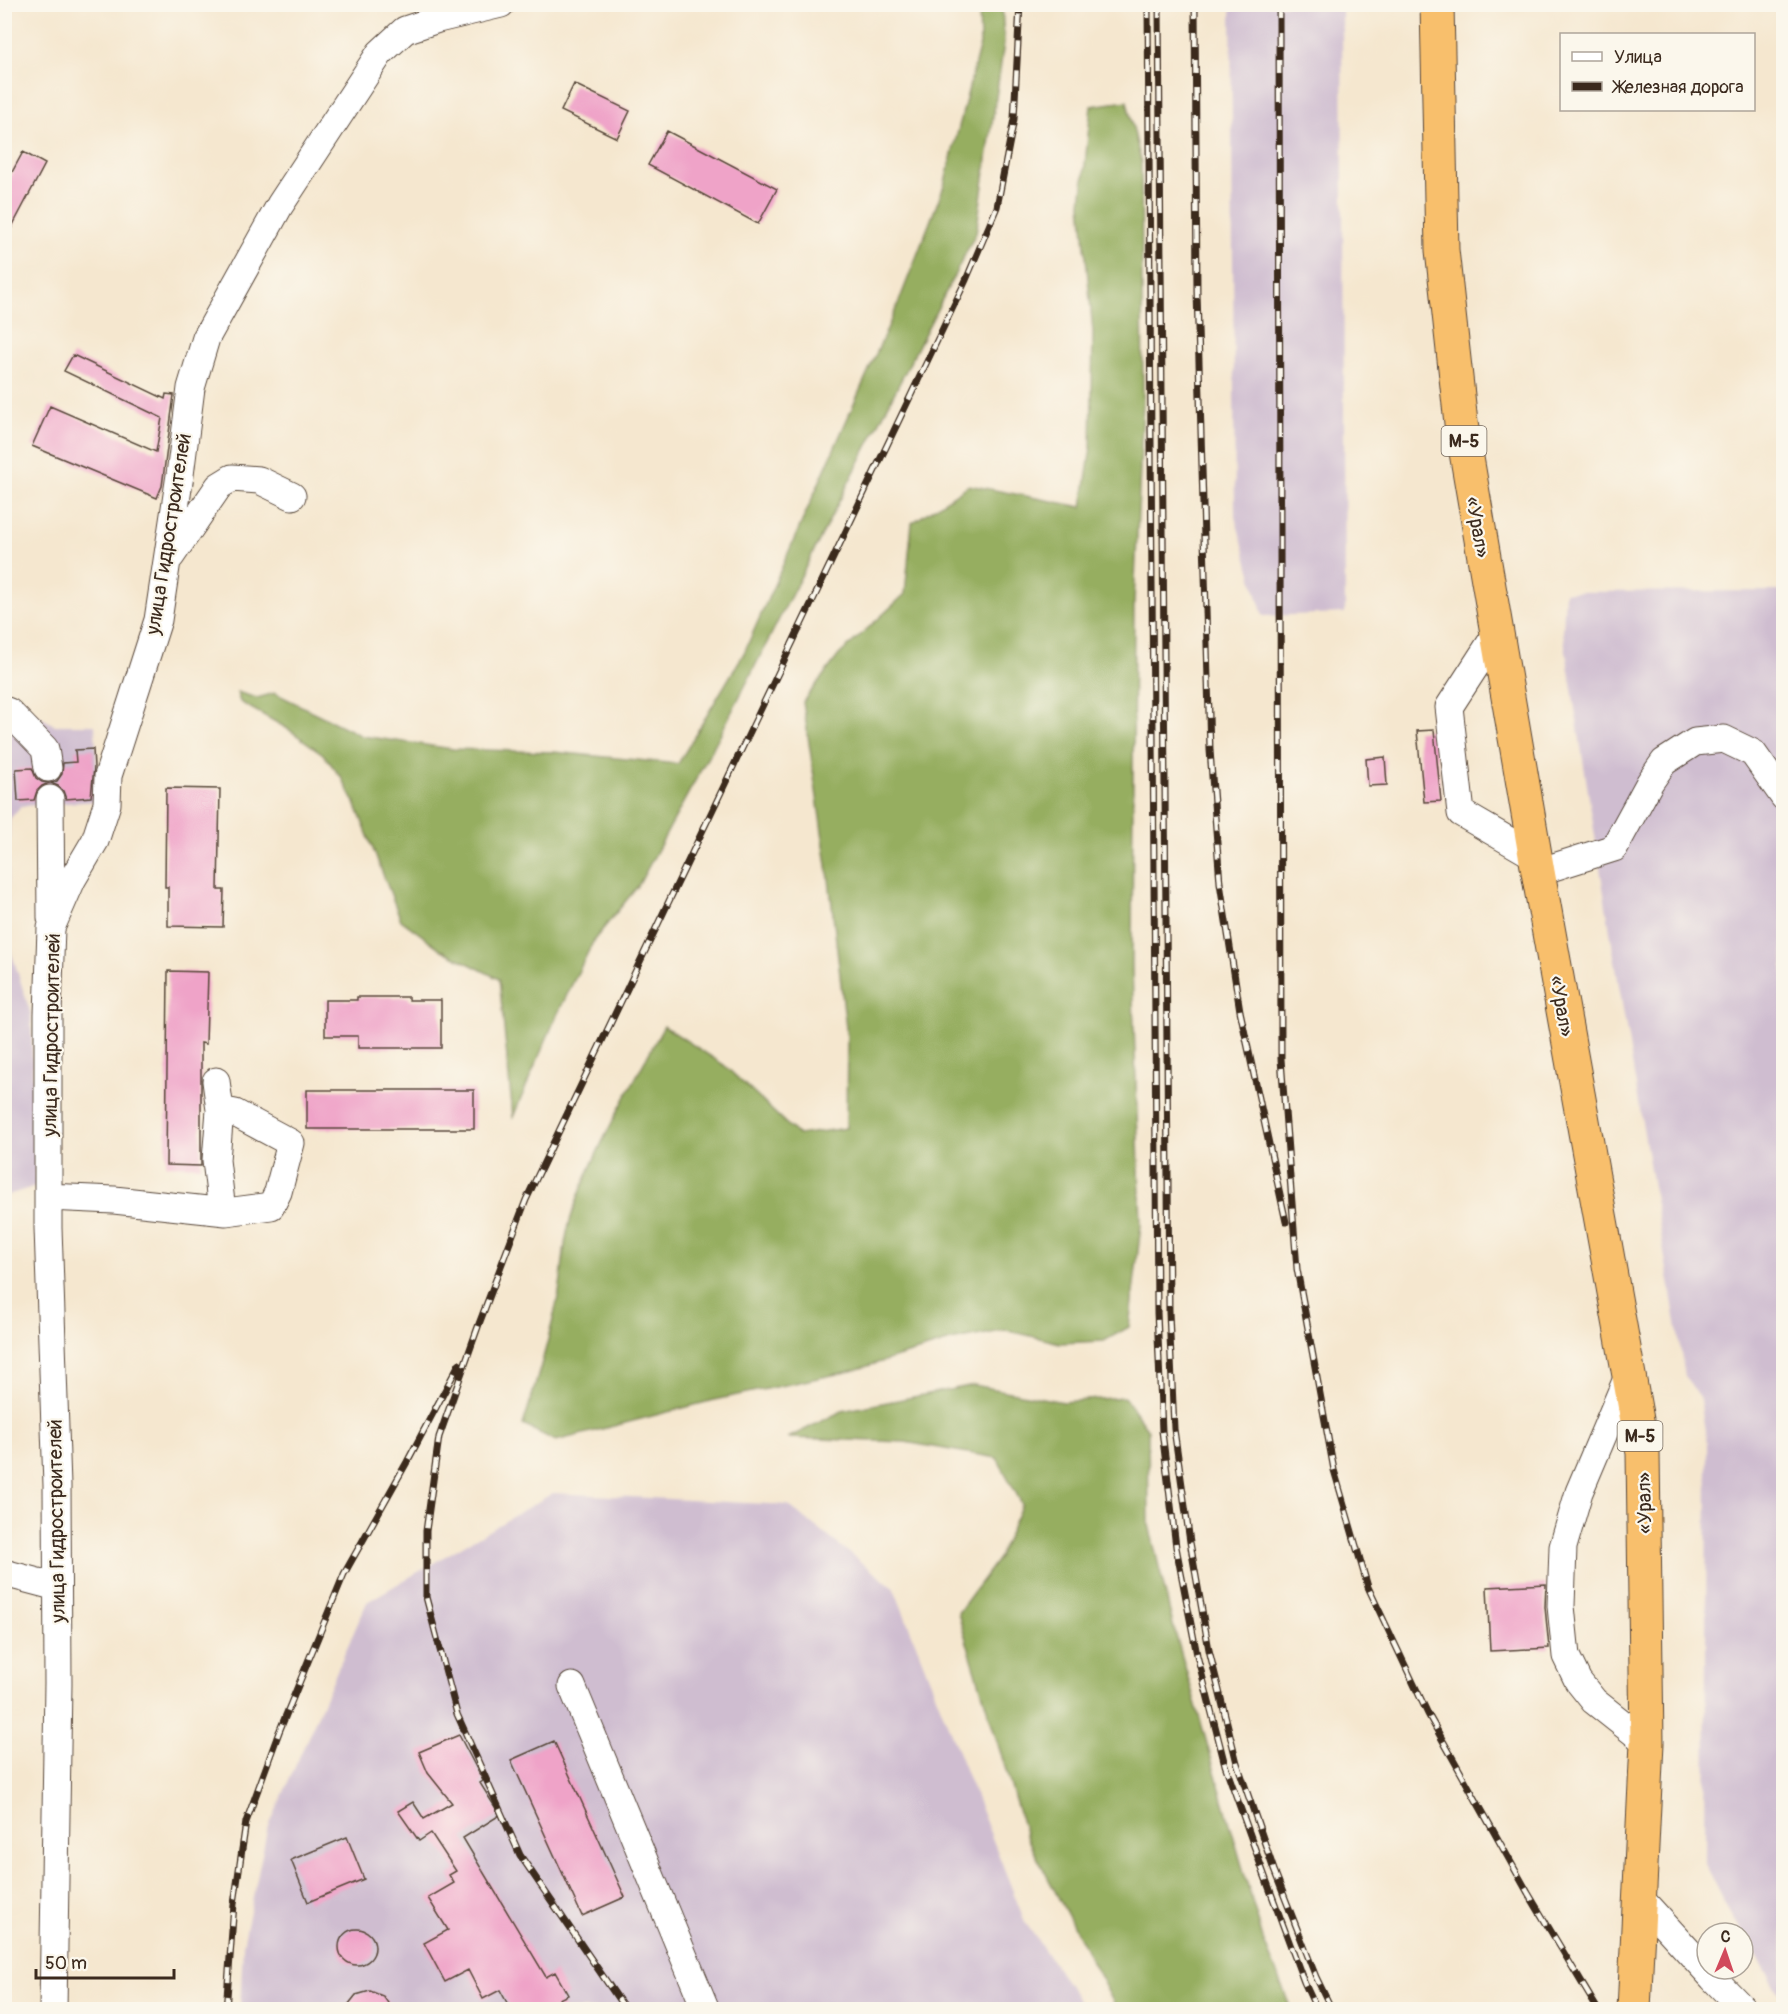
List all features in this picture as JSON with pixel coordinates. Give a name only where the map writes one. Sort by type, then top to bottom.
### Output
[{"type":"highway","name":"«Урал»","points":[[1437,4],[1442,250],[1461,423],[1536,864],[1643,1453],[1647,1743],[1635,2010]]},
{"type":"street","name":"улица Гидростроителей","points":[[53,2010],[58,1683],[57,1485],[48,1197],[48,1014],[51,928],[72,880],[95,841],[108,804],[108,776],[158,620],[191,387],[206,338],[280,206],[380,53],[405,30],[438,18],[501,4]]},
{"type":"street","points":[[167,561],[219,486],[232,478],[259,480],[292,496]]},
{"type":"street","points":[[1497,633],[1449,707],[1461,813],[1536,864],[1614,848],[1650,782],[1664,762],[1695,742],[1724,739],[1753,753],[1784,797]]},
{"type":"street","points":[[4,710],[45,749],[48,768]]},
{"type":"street","points":[[50,799],[51,928]]},
{"type":"street","points":[[216,1081],[220,1110],[216,1160],[222,1211]]},
{"type":"street","points":[[48,1197],[114,1200],[222,1211],[271,1206],[278,1192],[291,1143],[235,1113],[220,1110]]},
{"type":"street","points":[[1629,1374],[1601,1437],[1576,1503],[1563,1547],[1561,1606],[1566,1656],[1578,1681],[1594,1701],[1647,1743]]},
{"type":"street","points":[[4,1573],[57,1587]]},
{"type":"street","points":[[572,1686],[706,2010]]},
{"type":"street","points":[[1639,1897],[1744,2010]]},
{"type":"shaded area","points":[[1231,5],[1342,5],[1345,613],[1263,616],[1235,517]]},
{"type":"shaded area","points":[[1783,591],[1783,1998],[1755,1953],[1755,1921],[1735,1921],[1705,1864],[1707,1444],[1700,1398],[1685,1376],[1611,938],[1563,632],[1565,592]]},
{"type":"shaded area","points":[[4,694],[54,725],[95,725],[98,801],[21,806],[10,819],[7,938],[31,1015],[36,1186],[5,1196]]},
{"type":"shaded area","points":[[553,1493],[788,1505],[894,1588],[1025,1922],[1085,2009],[240,2010],[243,1945],[267,1831],[367,1602]]},
{"type":"green space","points":[[979,5],[1002,5],[1004,43],[976,233],[722,731],[638,886],[594,940],[556,1017],[513,1117],[499,979],[442,950],[401,920],[355,803],[341,777],[323,754],[288,729],[240,702],[237,692],[257,698],[275,693],[362,736],[453,749],[554,752],[678,764],[744,653],[898,304],[944,186],[980,44]]},
{"type":"green space","points":[[1127,101],[1141,162],[1143,401],[1134,603],[1132,968],[1141,1225],[1129,1327],[1104,1341],[1060,1343],[1006,1330],[951,1341],[851,1371],[714,1400],[556,1441],[523,1425],[555,1309],[569,1224],[599,1148],[664,1026],[724,1065],[798,1135],[846,1128],[847,1037],[829,879],[803,702],[839,655],[905,594],[912,523],[969,485],[1082,507],[1091,447],[1093,332],[1081,204],[1091,106]]},
{"type":"green space","points":[[974,1385],[1063,1402],[1124,1397],[1148,1430],[1149,1525],[1173,1625],[1263,1939],[1291,2009],[1117,2009],[1026,1836],[958,1613],[999,1557],[1022,1504],[997,1458],[905,1442],[788,1438],[842,1411]]},
{"type":"building","points":[[574,84],[630,111],[617,138],[561,111]]},
{"type":"building","points":[[667,131],[777,189],[758,224],[648,165]]},
{"type":"building","points":[[23,152],[45,164],[4,242],[4,187]]},
{"type":"building","points":[[73,355],[165,399],[166,394],[174,395],[162,486],[157,498],[32,446],[50,406],[156,452],[162,418],[64,371]]},
{"type":"building","points":[[1434,730],[1441,801],[1424,802],[1417,731]]},
{"type":"building","points":[[93,749],[91,797],[66,799],[63,791],[51,783],[57,781],[62,774],[63,763],[76,762],[75,750]]},
{"type":"building","points":[[1385,757],[1387,785],[1368,786],[1366,759]]},
{"type":"building","points":[[32,768],[36,778],[49,783],[37,791],[34,800],[18,801],[16,769]]},
{"type":"building","points":[[166,788],[220,789],[218,890],[224,890],[223,927],[168,926],[168,887],[165,887]]},
{"type":"building","points":[[168,971],[208,972],[206,1044],[201,1043],[201,1166],[166,1165]]},
{"type":"building","points":[[357,997],[409,997],[409,1000],[441,1000],[441,1048],[358,1048],[358,1036],[325,1036],[325,1000],[357,1000]]},
{"type":"building","points":[[307,1090],[474,1090],[474,1129],[307,1129]]},
{"type":"building","points":[[1546,1584],[1545,1607],[1549,1648],[1490,1651],[1487,1587]]},
{"type":"building","points":[[459,1735],[483,1781],[480,1783],[500,1815],[463,1838],[546,1977],[555,1972],[568,1995],[559,1999],[565,2010],[511,2010],[500,1990],[483,1999],[468,1970],[445,1982],[424,1943],[448,1930],[428,1898],[454,1883],[449,1875],[456,1871],[431,1833],[419,1841],[398,1811],[413,1802],[424,1819],[452,1803],[428,1773],[419,1752]]},
{"type":"building","points":[[554,1741],[625,1897],[582,1916],[511,1760]]},
{"type":"building","points":[[347,1837],[364,1879],[308,1902],[291,1860]]},
{"type":"building","points":[[357,1929],[370,1934],[375,1947],[370,1960],[357,1965],[344,1960],[339,1947],[344,1934]]},
{"type":"building","points":[[370,1991],[383,1996],[393,2010],[344,2010],[356,1995]]},
{"type":"railway","points":[[626,2010],[520,1855],[457,1714],[426,1597],[426,1531],[439,1437],[526,1200],[966,280],[997,207],[1014,119],[1020,4]]},
{"type":"railway","points":[[1148,4],[1157,1312],[1162,1431],[1176,1547],[1197,1655],[1225,1765],[1304,1982],[1317,2010]]},
{"type":"railway","points":[[1159,4],[1169,1312],[1174,1429],[1190,1542],[1209,1650],[1237,1763],[1274,1870],[1316,1977],[1332,2010]]},
{"type":"railway","points":[[1195,4],[1197,292],[1210,750],[1220,883],[1240,1011],[1286,1222]]},
{"type":"railway","points":[[1279,4],[1281,1059],[1297,1269],[1334,1470],[1368,1587],[1428,1714],[1528,1893],[1598,2010]]},
{"type":"railway","points":[[226,2010],[234,1904],[246,1822],[279,1732],[344,1574],[459,1364]]}]
